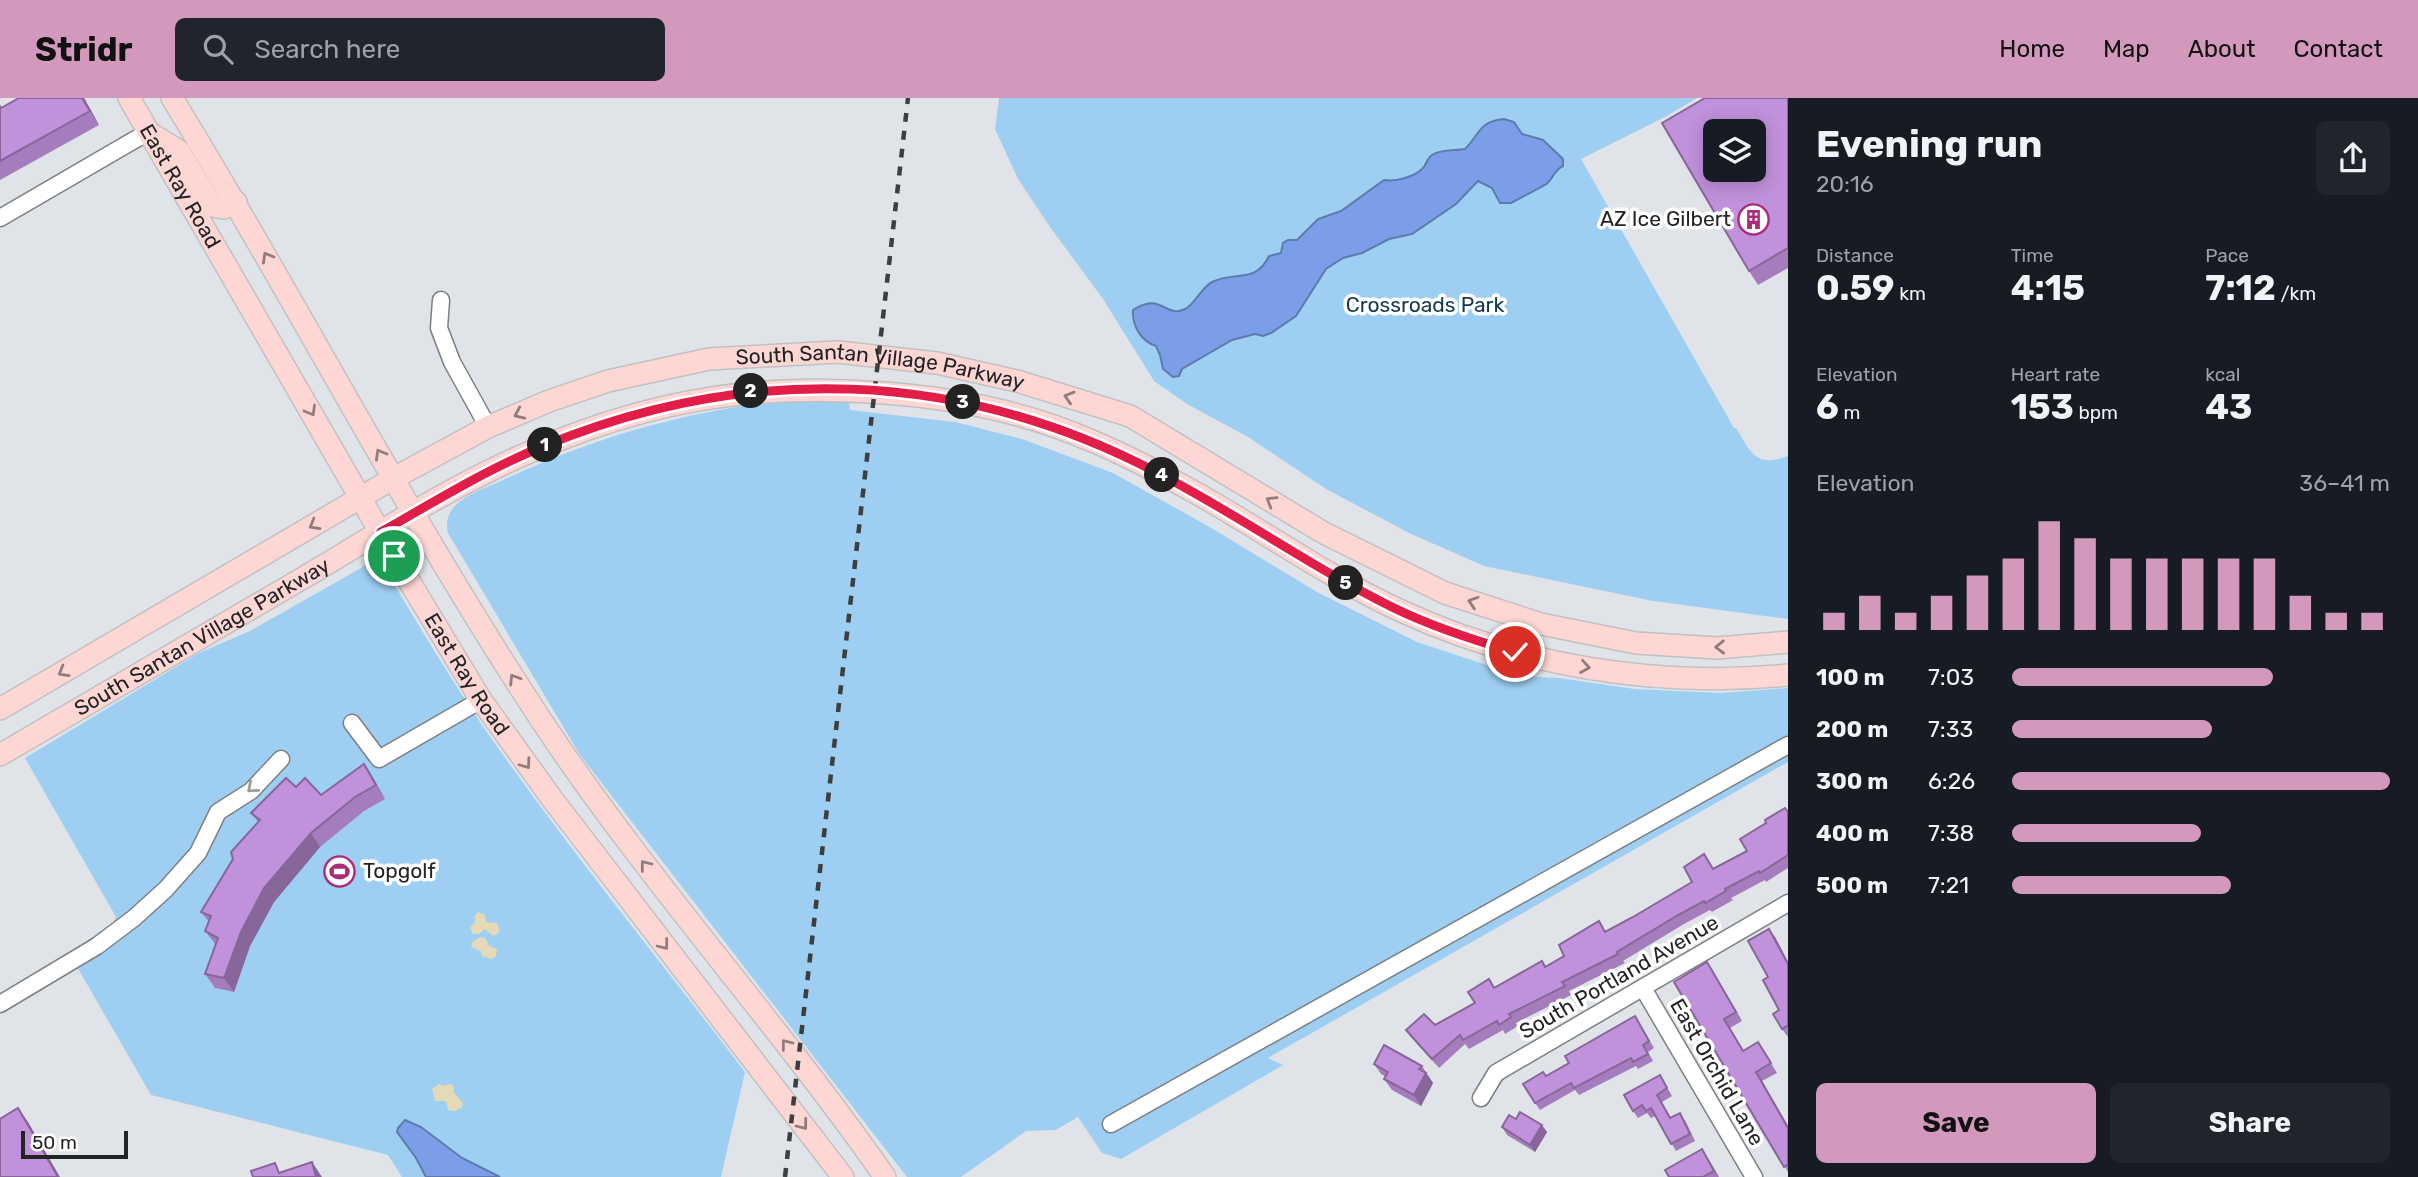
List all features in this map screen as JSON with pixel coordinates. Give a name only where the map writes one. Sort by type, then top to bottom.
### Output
[{"type":"main road","name":"East Ray Road","points":[[129,98],[481,700],[553,800],[843,1177]]},
{"type":"main road","name":"East Ray Road","points":[[172,98],[236,202],[414,513],[530,704],[611,821],[798,1060],[885,1177]]},
{"type":"main road","points":[[148,132],[179,151],[212,206],[224,208],[236,202]]},
{"type":"main road","name":"South Santan Village Parkway","points":[[4,707],[394,478],[488,427],[549,401],[608,381],[709,359],[838,352],[937,363],[1017,381],[1130,416],[1324,533],[1444,593],[1541,624],[1636,643],[1717,648],[1788,642]]},
{"type":"main road","name":"South Santan Village Parkway","points":[[0,754],[414,513],[482,475],[541,447],[626,416],[686,401],[741,392],[800,389],[843,389],[969,403],[1010,413],[1089,439],[1200,495],[1374,598],[1434,626],[1478,641],[1545,660],[1625,673],[1719,679],[1788,675]]},
{"type":"main road","points":[[4,707],[27,739]]},
{"type":"street","points":[[0,218],[148,132]]},
{"type":"street","points":[[440,300],[439,328],[452,362],[488,427]]},
{"type":"street","points":[[352,723],[379,759],[481,700]]},
{"type":"street","points":[[1111,1124],[1788,745]]},
{"type":"street","points":[[0,1003],[97,946],[134,918],[166,889],[198,853],[218,812],[251,791],[281,760]]},
{"type":"street","name":"South Portland Avenue","points":[[1481,1098],[1496,1073],[1788,903]]},
{"type":"street","name":"East Orchid Lane","points":[[1643,988],[1754,1177]]},
{"type":"green space","name":"Crossroads Park","points":[[999,98],[1697,98],[1581,159],[1734,428],[1751,451],[1761,459],[1788,456],[1788,619],[1653,601],[1484,566],[1409,533],[1326,489],[1248,437],[1187,404],[1154,381],[1103,299],[1018,179],[995,129]]},
{"type":"green space","points":[[799,399],[849,402],[850,410],[955,422],[1022,439],[1113,473],[1317,592],[1417,642],[1520,676],[1559,678],[1635,689],[1721,693],[1788,688],[1788,762],[1268,1058],[1283,1065],[1121,1159],[1102,1153],[1078,1117],[1056,1130],[1026,1131],[961,1177],[907,1177],[580,755],[448,533],[450,513],[464,499],[575,450],[647,426],[684,417]]},
{"type":"green space","name":"Topgolf","points":[[368,564],[382,568],[388,574],[459,690],[515,772],[745,1072],[721,1177],[402,1177],[388,1155],[151,1095],[69,953],[114,922],[116,917],[25,758],[199,653],[250,631]]},
{"type":"sand","points":[[478,912],[485,915],[486,922],[497,923],[500,932],[493,936],[485,929],[479,934],[473,934],[470,928]]},
{"type":"sand","points":[[485,938],[489,946],[497,949],[496,956],[491,959],[482,956],[481,951],[471,947],[473,941]]},
{"type":"sand","points":[[439,1084],[453,1085],[454,1093],[463,1103],[462,1107],[455,1111],[448,1110],[446,1101],[435,1101],[432,1089]]},
{"type":"water","points":[[1504,119],[1514,122],[1522,134],[1543,140],[1563,159],[1563,166],[1545,185],[1511,203],[1500,203],[1492,188],[1478,181],[1456,204],[1412,234],[1389,239],[1362,253],[1343,258],[1326,269],[1296,316],[1271,333],[1232,340],[1182,369],[1179,376],[1173,377],[1163,369],[1156,346],[1146,341],[1138,332],[1133,310],[1151,303],[1173,311],[1185,309],[1212,282],[1257,271],[1269,256],[1281,253],[1283,243],[1297,240],[1318,219],[1341,211],[1384,180],[1399,180],[1419,172],[1436,153],[1465,149],[1485,125]]},
{"type":"water","points":[[405,1120],[421,1127],[462,1158],[500,1177],[426,1177],[397,1132]]},
{"type":"building","points":[[19,98],[82,98],[90,111],[0,161],[0,107]]},
{"type":"building","name":"AZ Ice Gilbert","points":[[1705,98],[1788,98],[1788,248],[1749,271],[1662,123]]},
{"type":"building","points":[[364,764],[376,785],[355,797],[311,833],[264,888],[241,932],[224,978],[205,974],[218,938],[205,931],[211,916],[201,912],[233,859],[231,852],[260,820],[251,813],[286,778],[296,787],[305,778],[321,795]]},
{"type":"building","points":[[1785,808],[1788,812],[1788,855],[1760,873],[1759,871],[1725,889],[1726,891],[1678,915],[1617,952],[1618,954],[1562,982],[1565,986],[1509,1014],[1511,1017],[1499,1025],[1497,1021],[1463,1040],[1460,1035],[1432,1059],[1406,1030],[1424,1014],[1435,1025],[1475,1003],[1468,992],[1489,979],[1494,988],[1542,961],[1545,967],[1564,956],[1559,945],[1599,921],[1605,932],[1633,917],[1692,882],[1684,867],[1704,854],[1713,869],[1747,851],[1740,839]]},
{"type":"building","points":[[1769,929],[1788,964],[1788,1025],[1782,1029],[1773,1014],[1779,1010],[1763,980],[1768,977],[1748,941]]},
{"type":"building","points":[[1707,962],[1736,1012],[1724,1019],[1743,1051],[1758,1042],[1771,1063],[1756,1072],[1788,1128],[1788,1164],[1784,1167],[1674,982]]},
{"type":"building","points":[[1635,1016],[1649,1041],[1643,1045],[1648,1054],[1633,1062],[1631,1058],[1574,1088],[1571,1083],[1535,1103],[1523,1084],[1543,1072],[1546,1076],[1569,1063],[1565,1056]]},
{"type":"building","points":[[1384,1045],[1422,1066],[1419,1069],[1426,1073],[1414,1095],[1384,1079],[1388,1072],[1374,1064]]},
{"type":"building","points":[[1660,1075],[1667,1088],[1657,1095],[1670,1118],[1680,1113],[1690,1134],[1671,1144],[1651,1108],[1646,1111],[1642,1105],[1633,1111],[1624,1095]]},
{"type":"building","points":[[18,1108],[58,1177],[0,1177],[0,1119]]},
{"type":"building","points":[[1520,1112],[1542,1125],[1530,1145],[1502,1127],[1509,1115],[1516,1119]]},
{"type":"building","points":[[1702,1149],[1714,1171],[1703,1177],[1669,1177],[1665,1170]]},
{"type":"building","points":[[312,1162],[316,1177],[253,1177],[251,1171],[275,1163],[279,1173]]},
{"type":"railway","points":[[785,1177],[908,98]]},
{"type":"place","name":"AZ Ice Gilbert","points":[[1754,219]]},
{"type":"place","name":"Topgolf","points":[[340,871]]},
{"type":"route","points":[[394,556],[381,532],[515,458],[626,416],[713,396],[775,389],[843,389],[925,396],[1010,413],[1089,439],[1200,495],[1336,578],[1396,609],[1434,626],[1515,652]]}]
